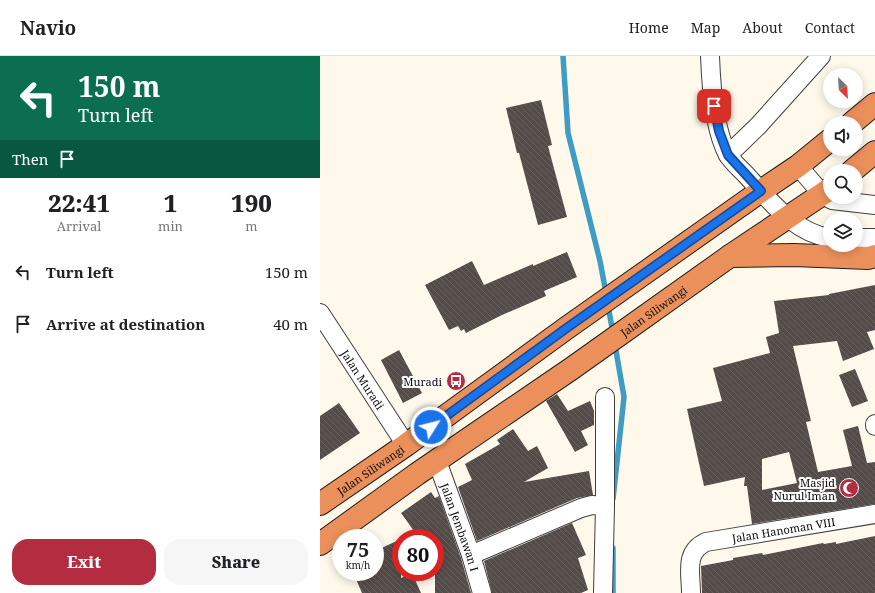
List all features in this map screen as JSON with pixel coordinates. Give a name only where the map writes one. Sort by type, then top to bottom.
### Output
[{"type":"highway","points":[[860,116],[875,104]]},
{"type":"highway","name":"Jalan Siliwangi","points":[[320,504],[406,445],[568,327],[798,166],[823,146]]},
{"type":"highway","points":[[860,164],[875,152]]},
{"type":"highway","name":"Jalan Siliwangi","points":[[320,544],[730,256],[823,194]]},
{"type":"highway","points":[[730,256],[794,255],[868,258],[875,256]]},
{"type":"street","points":[[710,56],[714,106],[719,131],[728,155],[787,217],[806,231],[823,237]]},
{"type":"street","points":[[728,155],[758,126],[821,56]]},
{"type":"street","points":[[798,166],[823,188]]},
{"type":"street","points":[[863,204],[875,205]]},
{"type":"street","points":[[863,238],[875,238]]},
{"type":"street","name":"Jalan Muradi","points":[[320,313],[406,445]]},
{"type":"street","points":[[603,593],[605,397]]},
{"type":"street","name":"Jalan Jembawan I","points":[[437,461],[471,555],[482,593]]},
{"type":"street","points":[[471,555],[581,508],[592,505],[605,506]]},
{"type":"street","name":"Jalan Hanoman VIII","points":[[691,593],[690,559],[694,550],[699,545],[706,542],[875,514]]},
{"type":"building","points":[[541,100],[552,145],[548,146],[567,217],[538,225],[519,153],[517,153],[506,108]]},
{"type":"building","points":[[567,252],[577,277],[544,291],[546,296],[502,315],[466,333],[464,329],[461,331],[458,326],[449,330],[425,285],[472,261],[484,285],[533,264],[533,266]]},
{"type":"building","points":[[875,285],[875,330],[867,332],[874,349],[843,361],[837,341],[793,346],[811,421],[806,422],[818,472],[852,466],[843,430],[858,426],[867,463],[875,462],[875,504],[752,524],[747,486],[744,486],[745,477],[704,486],[687,409],[722,401],[713,368],[770,353],[766,337],[779,333],[774,301],[829,294]],"holes":[[[789,452],[797,483],[762,490],[762,459]]]},
{"type":"building","points":[[399,350],[422,393],[403,403],[381,360]]},
{"type":"building","points":[[855,369],[868,401],[852,407],[839,375]]},
{"type":"building","points":[[557,394],[568,411],[590,401],[594,411],[594,425],[581,431],[588,445],[575,452],[546,401]]},
{"type":"building","points":[[339,403],[360,433],[320,460],[320,416]]},
{"type":"building","points":[[513,429],[528,451],[537,446],[548,468],[524,482],[589,471],[593,495],[577,498],[477,541],[458,487],[472,480],[465,464],[500,444],[497,440]]},
{"type":"building","points":[[431,492],[435,498],[439,496],[461,558],[471,593],[435,593],[435,581],[444,581],[444,529],[413,529],[401,513]]},
{"type":"building","points":[[572,523],[586,555],[578,558],[588,590],[581,593],[492,593],[484,561]]},
{"type":"building","points":[[875,536],[875,593],[702,593],[701,566],[762,553],[763,555],[823,543],[836,542],[836,544]]},
{"type":"building","points":[[392,543],[392,581],[416,581],[421,593],[362,593],[357,581],[384,581],[384,547]]},
{"type":"waterway","points":[[563,56],[568,133],[600,261],[606,293]]},
{"type":"waterway","points":[[608,306],[613,333]]},
{"type":"waterway","points":[[613,499],[624,397],[615,345]]},
{"type":"waterway","points":[[613,548],[613,593]]},
{"type":"place","name":"Muradi","points":[[456,381]]},
{"type":"place","name":"Masjid Nurul Iman","points":[[849,488]]},
{"type":"route","points":[[431,427],[568,327],[761,191],[728,155],[719,131],[714,106]]}]
